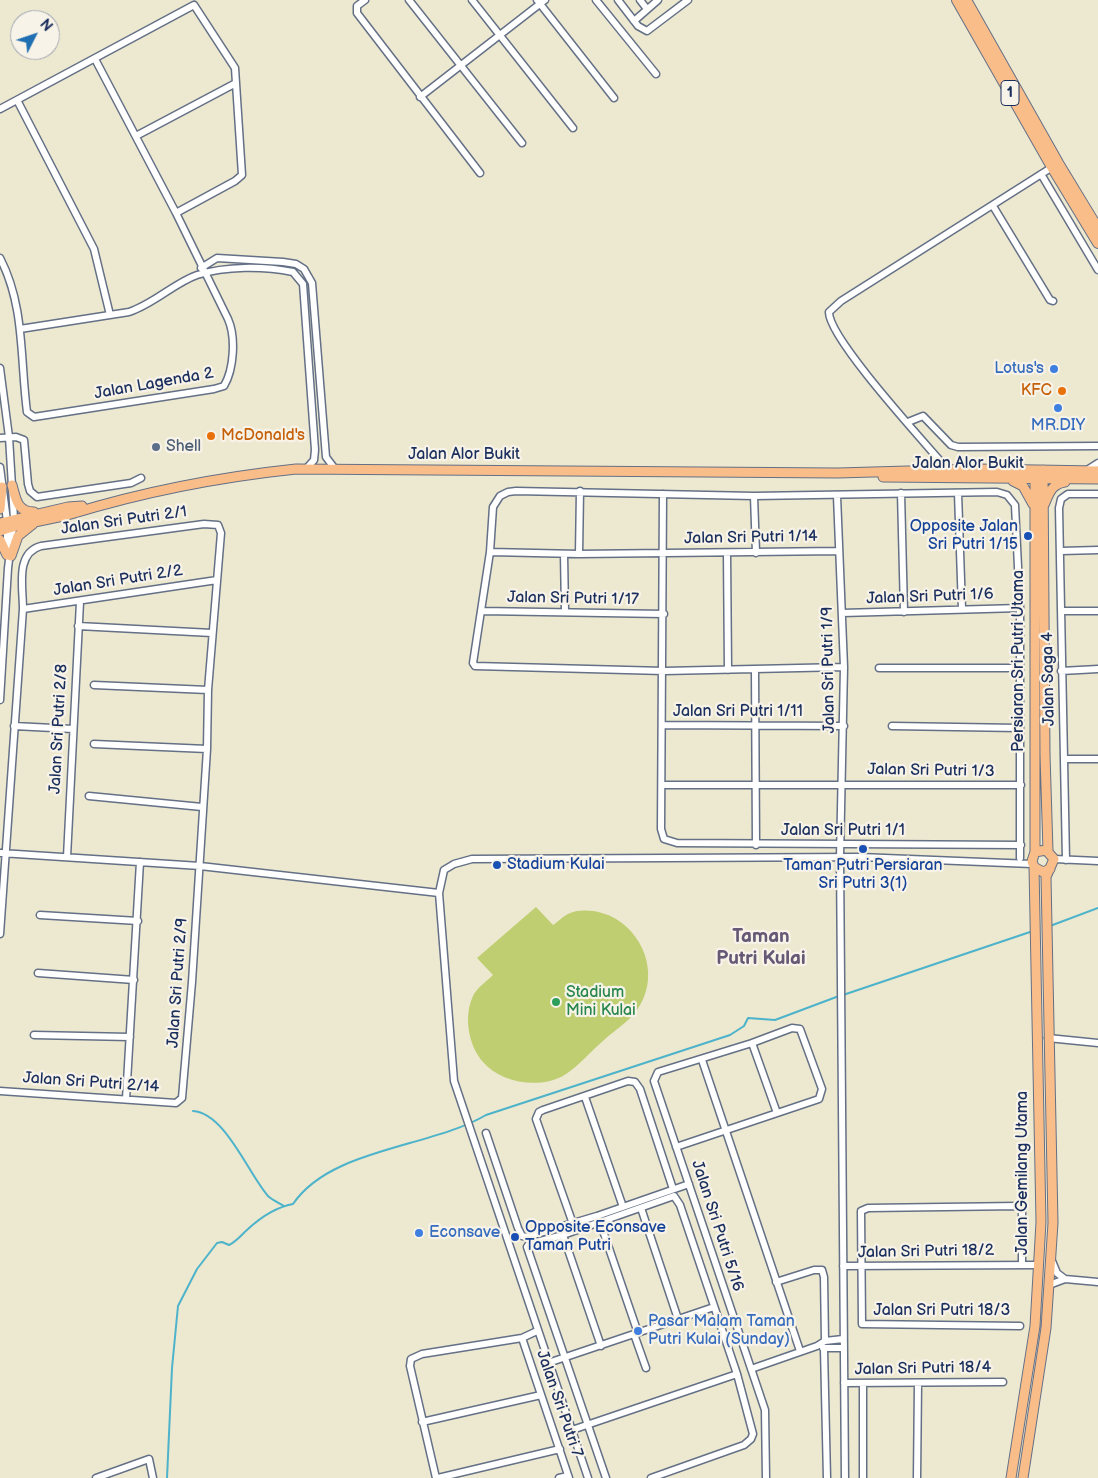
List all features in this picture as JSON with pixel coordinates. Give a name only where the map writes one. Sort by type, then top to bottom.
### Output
[{"type":"highway","name":"1","points":[[957,0],[1055,165],[1098,229]]},
{"type":"highway","name":"1","points":[[966,0],[1098,243]]},
{"type":"main road","name":"Jalan Alor Bukit","points":[[7,525],[51,514],[246,474],[306,469],[838,473],[949,470],[1039,475],[1084,475],[1098,471]]},
{"type":"main road","name":"Jalan Alor Bukit","points":[[838,473],[904,479],[1009,480],[1039,475]]},
{"type":"main road","name":"Persiaran Sri Putri Utama","points":[[1039,475],[1044,505],[1045,755],[1048,851]]},
{"type":"main road","name":"Persiaran Sri Putri Utama","points":[[1033,860],[1034,507],[1039,475]]},
{"type":"main road","name":"Jalan Alor Bukit","points":[[1084,475],[1098,479]]},
{"type":"main road","points":[[1044,505],[1051,489],[1058,483],[1084,475]]},
{"type":"main road","points":[[1009,480],[1023,486],[1034,507]]},
{"type":"main road","points":[[0,509],[7,486]]},
{"type":"main road","points":[[7,486],[25,511],[51,514]]},
{"type":"main road","points":[[9,556],[18,536],[23,531],[51,514]]},
{"type":"main road","points":[[0,540],[9,556]]},
{"type":"main road","points":[[1041,849],[1048,851],[1054,859],[1050,869],[1039,871],[1033,860],[1041,849]]},
{"type":"main road","name":"Jalan Gemilang Utama","points":[[1011,1478],[1034,1326],[1038,1265],[1040,1128],[1033,860]]},
{"type":"main road","name":"Jalan Gemilang Utama","points":[[1023,1478],[1046,1328],[1053,1223],[1046,934],[1046,877],[1050,869]]},
{"type":"street","points":[[365,0],[357,6],[357,12],[420,97],[480,173]]},
{"type":"street","points":[[409,0],[522,143]]},
{"type":"street","points":[[472,0],[573,128]]},
{"type":"street","points":[[596,0],[656,74]]},
{"type":"street","points":[[618,0],[642,30],[647,31],[688,0]]},
{"type":"street","points":[[640,0],[647,9]]},
{"type":"street","points":[[634,21],[658,0]]},
{"type":"street","points":[[420,97],[500,36],[540,1],[614,98]]},
{"type":"street","points":[[0,109],[194,5],[235,68],[242,175],[235,181],[176,213]]},
{"type":"street","points":[[95,59],[206,274]]},
{"type":"street","points":[[136,136],[236,83]]},
{"type":"street","points":[[17,100],[94,249],[110,315]]},
{"type":"street","points":[[955,479],[859,366],[832,325],[829,312],[841,301],[1055,165]]},
{"type":"street","points":[[1040,174],[1098,270]]},
{"type":"street","points":[[993,206],[1050,300],[1053,301]]},
{"type":"street","points":[[0,258],[11,282],[20,329],[142,308],[197,275],[206,274],[220,268],[293,272],[303,284],[315,457],[306,469]]},
{"type":"street","points":[[197,275],[203,266],[217,258],[283,262],[296,264],[304,269],[312,283],[326,458],[336,469]]},
{"type":"street","name":"Jalan Lagenda 2","points":[[20,329],[26,405],[30,415],[34,417],[202,392],[224,386],[230,376],[232,326],[206,274]]},
{"type":"street","points":[[0,368],[9,437],[7,486],[9,556],[0,700]]},
{"type":"street","points":[[908,422],[923,416],[951,445],[958,447],[1098,446]]},
{"type":"street","points":[[0,438],[9,437],[24,440],[28,484],[30,491],[37,497],[130,483],[141,478]]},
{"type":"street","points":[[1084,475],[1098,463]]},
{"type":"street","points":[[0,467],[7,486]]},
{"type":"street","points":[[578,554],[580,491]]},
{"type":"street","points":[[844,667],[664,671],[475,666],[473,664],[490,552],[493,507],[500,496],[508,492],[580,491],[754,496],[837,496],[997,492],[1007,495],[1015,505],[1020,608],[1022,845],[1020,858]]},
{"type":"street","points":[[902,493],[904,612]]},
{"type":"street","points":[[958,493],[962,609]]},
{"type":"street","points":[[663,494],[663,785]]},
{"type":"street","name":"Jalan Saga 4","points":[[1066,860],[1061,671],[1062,551],[1059,508],[1061,499],[1068,494],[1098,494]]},
{"type":"street","points":[[754,496],[756,553]]},
{"type":"street","name":"Jalan Sri Putri 1/9","points":[[837,496],[844,667],[840,844],[844,1478]]},
{"type":"street","name":"Jalan Sri Putri 2/1","points":[[23,609],[23,564],[26,554],[33,548],[204,524],[218,526]]},
{"type":"street","name":"Jalan Sri Putri 2/9","points":[[180,1102],[184,1093],[200,866],[202,807],[207,749],[208,690],[221,533],[218,526]]},
{"type":"street","points":[[1062,551],[1098,550]]},
{"type":"street","name":"Jalan Sri Putri 1/14","points":[[490,552],[578,554],[839,551]]},
{"type":"street","points":[[727,553],[728,670]]},
{"type":"street","points":[[564,554],[565,612]]},
{"type":"street","name":"Jalan Sri Putri 2/2","points":[[23,609],[80,602],[217,580]]},
{"type":"street","name":"Jalan Sri Putri 2/8","points":[[67,857],[80,602]]},
{"type":"street","name":"Jalan Sri Putri 1/6","points":[[842,613],[1020,608]]},
{"type":"street","points":[[0,934],[2,853],[23,609]]},
{"type":"street","name":"Jalan Sri Putri 1/17","points":[[482,611],[664,614]]},
{"type":"street","points":[[1062,611],[1098,611]]},
{"type":"street","points":[[78,626],[212,633]]},
{"type":"street","points":[[879,668],[1020,668]]},
{"type":"street","points":[[1061,671],[1098,669]]},
{"type":"street","points":[[756,670],[756,845]]},
{"type":"street","points":[[94,685],[208,690]]},
{"type":"street","name":"Jalan Sri Putri 1/11","points":[[662,725],[844,726]]},
{"type":"street","points":[[14,726],[73,729]]},
{"type":"street","points":[[892,726],[1020,728]]},
{"type":"street","points":[[94,744],[207,749]]},
{"type":"street","points":[[1064,759],[1098,759]]},
{"type":"street","name":"Jalan Sri Putri 1/3","points":[[663,785],[1021,785]]},
{"type":"street","name":"Jalan Sri Putri 1/1","points":[[663,785],[661,829],[664,839],[677,843],[756,845],[1022,845]]},
{"type":"street","points":[[89,796],[202,807]]},
{"type":"street","points":[[2,853],[200,866],[439,893]]},
{"type":"street","points":[[588,1478],[454,1081],[439,893],[444,870],[454,864],[472,859],[840,857],[1033,860]]},
{"type":"street","points":[[1008,861],[1020,858],[1033,860]]},
{"type":"street","points":[[1054,859],[1098,861]]},
{"type":"street","points":[[126,1099],[140,862]]},
{"type":"street","points":[[40,915],[138,921]]},
{"type":"street","points":[[38,973],[134,980]]},
{"type":"street","points":[[676,1147],[726,1131],[819,1098],[823,1092],[803,1033],[797,1027],[792,1028],[702,1060],[726,1131],[776,1282],[800,1351]]},
{"type":"street","points":[[34,1035],[130,1037]]},
{"type":"street","points":[[1048,1038],[1098,1043]]},
{"type":"street","points":[[752,1043],[777,1113]]},
{"type":"street","name":"Jalan Sri Putri 5/16","points":[[702,1060],[658,1072],[655,1075],[654,1084],[765,1410],[766,1478]]},
{"type":"street","points":[[573,1224],[536,1119],[539,1112],[543,1110],[632,1080],[638,1084],[680,1205],[737,1374],[752,1426],[751,1439],[744,1445],[651,1478]]},
{"type":"street","name":"Jalan Sri Putri 2/14","points":[[0,1091],[180,1102]]},
{"type":"street","points":[[585,1097],[623,1207]]},
{"type":"street","points":[[486,1133],[522,1236],[531,1237],[674,1192]]},
{"type":"street","points":[[606,1478],[527,1247],[529,1244],[563,1235],[641,1208],[689,1184]]},
{"type":"street","points":[[861,1266],[861,1212],[863,1208],[1019,1206],[1022,1210],[1022,1265]]},
{"type":"street","points":[[641,1208],[678,1319]]},
{"type":"street","points":[[600,1222],[646,1368]]},
{"type":"street","points":[[563,1235],[602,1346]]},
{"type":"street","points":[[1050,1257],[1057,1273],[1065,1279]]},
{"type":"street","name":"Jalan Sri Putri 18/2","points":[[843,1266],[1038,1265]]},
{"type":"street","name":"Jalan Sri Putri 18/3","points":[[861,1266],[862,1324],[1020,1326]]},
{"type":"street","points":[[776,1282],[814,1270],[822,1270],[824,1276],[825,1341]]},
{"type":"street","points":[[1048,1285],[1065,1279],[1098,1282]]},
{"type":"street","points":[[548,1363],[714,1307]]},
{"type":"street","points":[[538,1331],[522,1338],[422,1354],[411,1359],[410,1366],[437,1478],[560,1449]]},
{"type":"street","name":"Jalan Sri Putri 7","points":[[522,1338],[568,1477]]},
{"type":"street","points":[[751,1369],[817,1346],[825,1341],[842,1339]]},
{"type":"street","points":[[817,1346],[824,1349],[842,1348]]},
{"type":"street","points":[[824,1349],[827,1478]]},
{"type":"street","points":[[572,1430],[737,1374]]},
{"type":"street","name":"Jalan Sri Putri 18/4","points":[[844,1383],[1003,1382]]},
{"type":"street","points":[[917,1478],[918,1383]]},
{"type":"street","points":[[863,1384],[863,1478]]},
{"type":"street","points":[[422,1422],[541,1395]]},
{"type":"street","points":[[96,1478],[149,1459],[153,1478]]},
{"type":"street","points":[[559,1478],[568,1477]]},
{"type":"green space","name":"Stadium Mini Kulai","points":[[536,907],[553,925],[566,915],[579,911],[599,912],[611,916],[627,927],[635,937],[642,948],[648,973],[644,998],[630,1018],[568,1073],[553,1080],[531,1083],[520,1082],[500,1075],[483,1062],[471,1039],[468,1020],[474,994],[493,975],[477,958]]},
{"type":"waterway","points":[[1050,926],[1098,908]]},
{"type":"waterway","points":[[843,995],[1033,931]]},
{"type":"waterway","points":[[167,1478],[172,1368],[178,1306],[197,1269],[217,1243],[222,1242],[229,1245],[263,1217],[275,1210],[293,1204],[310,1185],[331,1171],[356,1160],[438,1135],[486,1115],[730,1035],[744,1026],[748,1018],[775,1020],[839,996]]},
{"type":"waterway","points":[[193,1111],[205,1114],[226,1133],[260,1186],[268,1196],[284,1206]]},
{"type":"place","name":"Lotus's","points":[[1054,369]]},
{"type":"place","name":"KFC","points":[[1062,391]]},
{"type":"place","name":"MR.DIY","points":[[1058,408]]},
{"type":"place","name":"McDonald's","points":[[211,436]]},
{"type":"place","name":"Shell","points":[[156,447]]},
{"type":"place","name":"Opposite Jalan Sri Putri 1/15","points":[[1028,536]]},
{"type":"place","name":"Taman Putri Persiaran Sri Putri 3(1)","points":[[863,849]]},
{"type":"place","name":"Stadium Kulai","points":[[497,865]]},
{"type":"place","name":"Stadium Mini Kulai","points":[[556,1002]]},
{"type":"place","name":"Econsave","points":[[419,1233]]},
{"type":"place","name":"Opposite Econsave Taman Putri","points":[[515,1237]]},
{"type":"place","name":"Pasar Malam Taman Putri Kulai (Sunday)","points":[[638,1331]]},
{"type":"district","name":"Taman Putri Kulai","points":[[761,948]]}]
